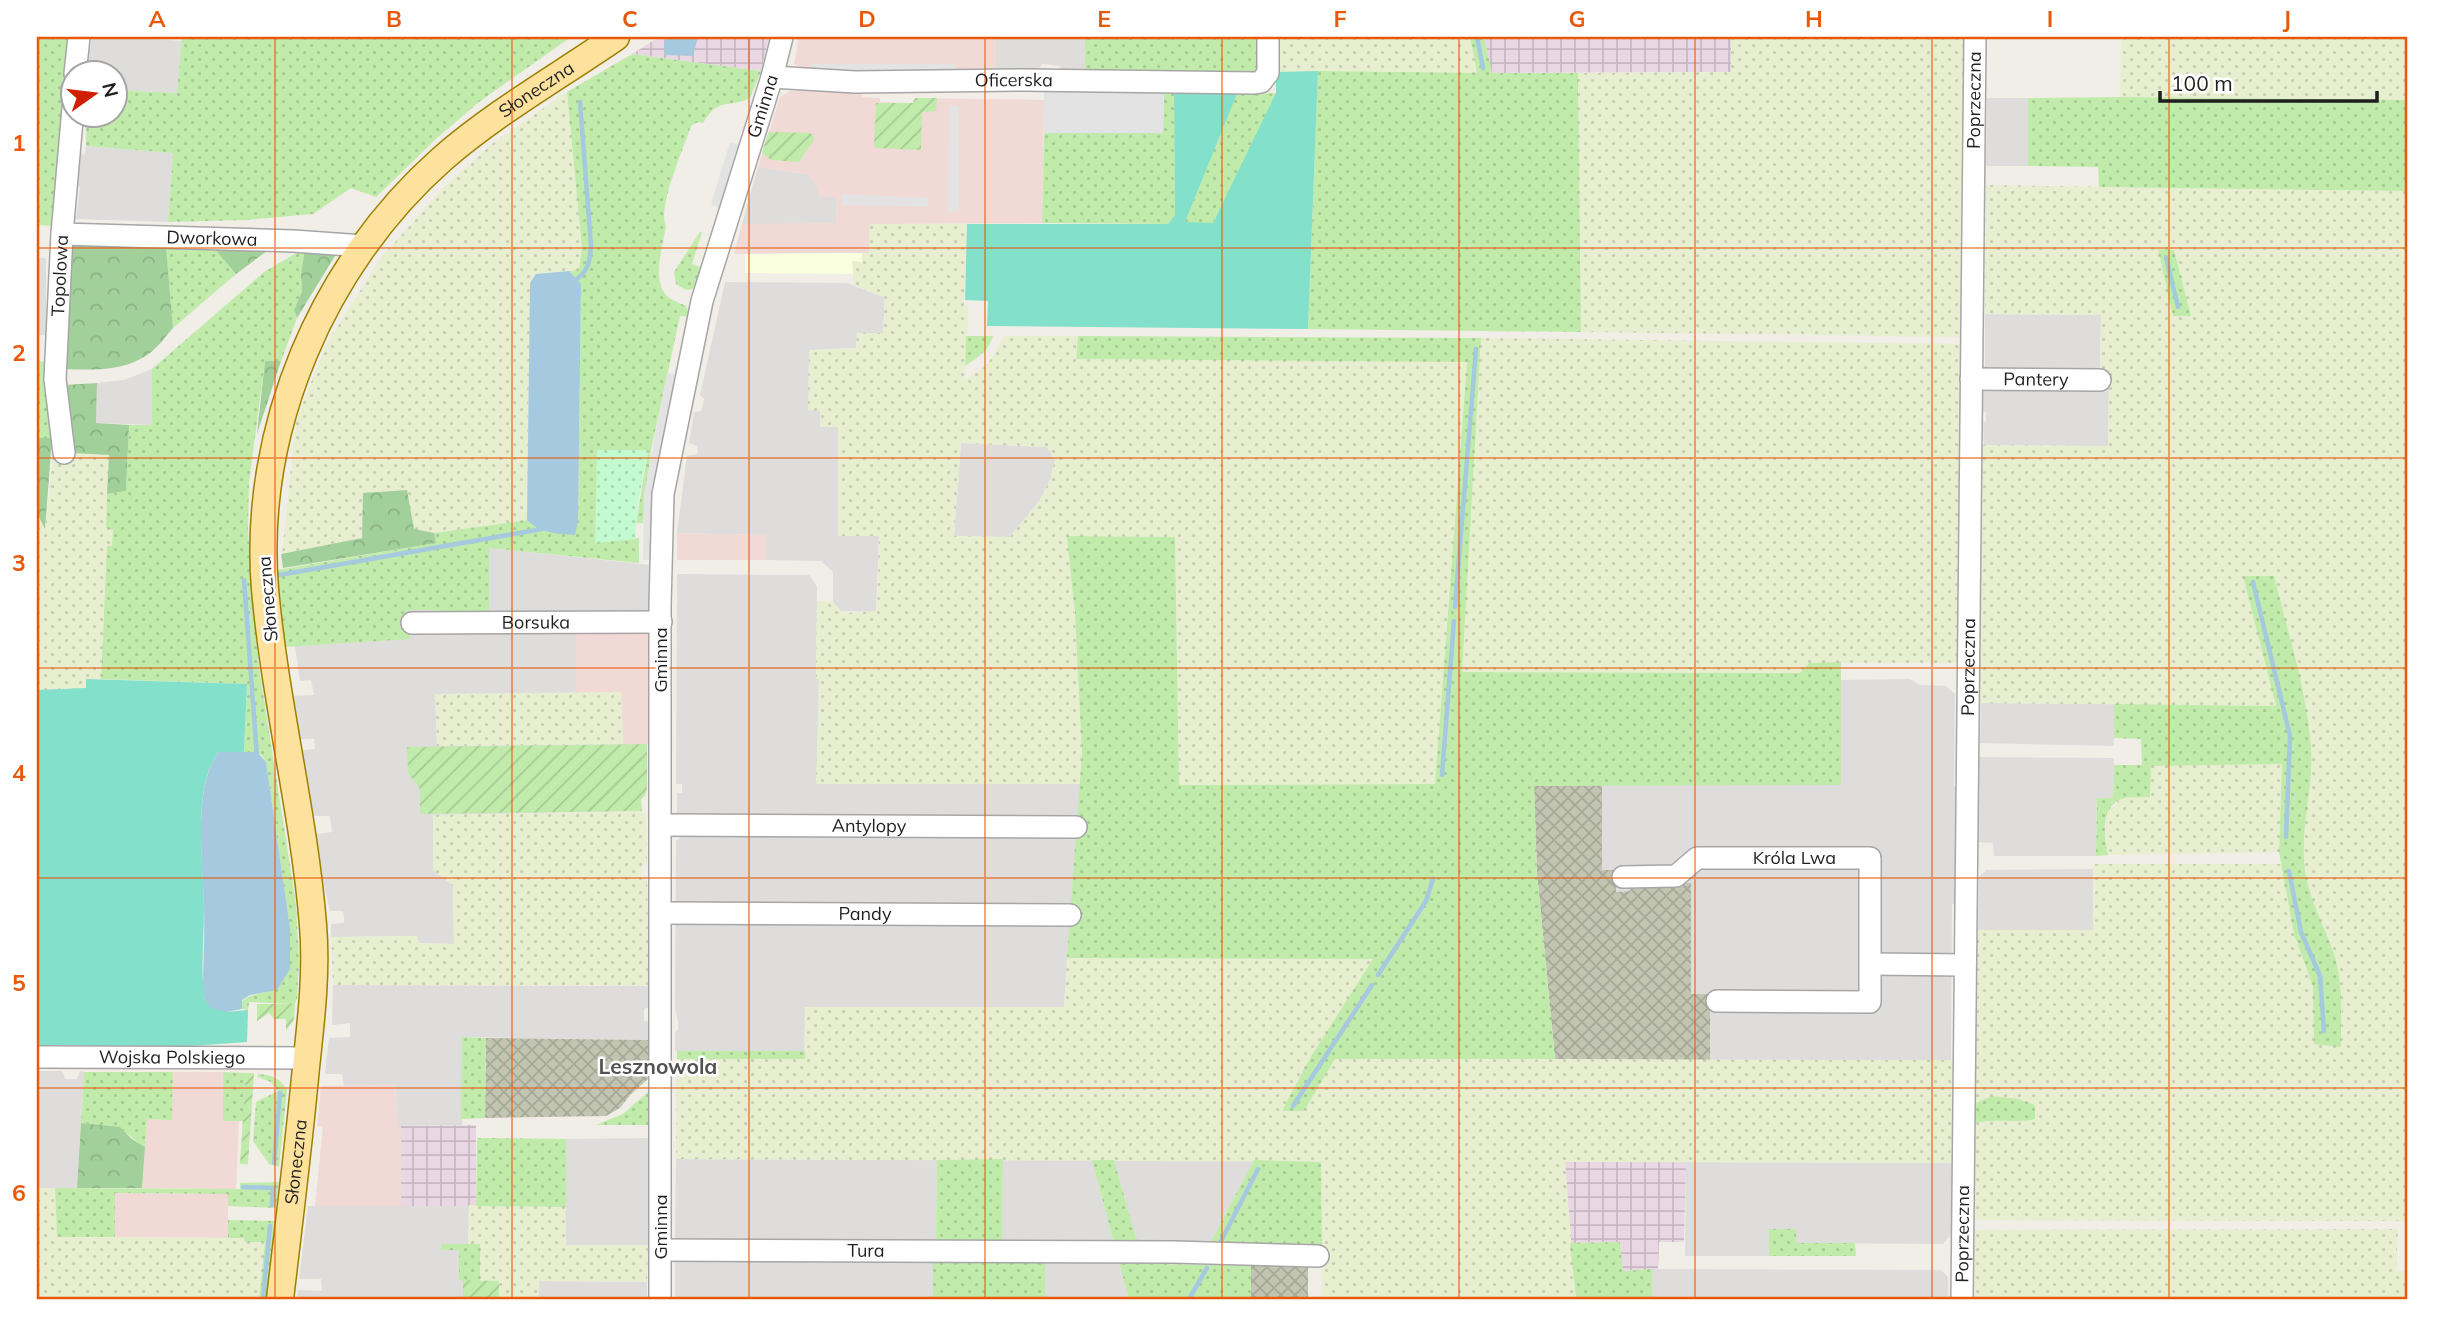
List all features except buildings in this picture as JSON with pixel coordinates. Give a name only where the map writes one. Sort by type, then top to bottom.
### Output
[{"type":"main road","name":"Słoneczna","points":[[281,1299],[307,1058],[314,929],[268,625],[264,549],[275,445],[303,354],[331,297],[395,205],[442,159],[489,122],[616,37]]},
{"type":"street","points":[[77,60],[79,37]]},
{"type":"street","name":"Gminna","points":[[660,1299],[660,622],[663,494],[705,290],[782,37]]},
{"type":"street","name":"Oficerska","points":[[772,77],[855,82],[1025,80],[1255,83],[1261,82],[1268,73],[1268,37]]},
{"type":"street","name":"Poprzeczna","points":[[1962,1299],[1975,37]]},
{"type":"street","name":"Topolowa","points":[[64,453],[55,379],[62,234],[71,130]]},
{"type":"street","name":"Dworkowa","points":[[62,234],[293,241],[364,246]]},
{"type":"street","name":"Pantery","points":[[1971,379],[2100,380]]},
{"type":"street","name":"Borsuka","points":[[412,623],[660,622]]},
{"type":"street","name":"Antylopy","points":[[661,825],[1076,827]]},
{"type":"street","name":"Króla Lwa","points":[[1623,877],[1676,876],[1697,858],[1870,858],[1870,1002],[1717,1001]]},
{"type":"street","name":"Pandy","points":[[662,913],[1070,915]]},
{"type":"street","points":[[1871,964],[1965,965]]},
{"type":"street","name":"Wojska Polskiego","points":[[37,1057],[307,1058]]},
{"type":"street","name":"Tura","points":[[661,1250],[1174,1252],[1318,1256]]},
{"type":"shaded area","points":[[92,37],[182,41],[177,93],[130,91],[130,60],[84,60],[84,52],[90,50]]},
{"type":"shaded area","points":[[659,37],[769,37],[761,71],[632,54]]},
{"type":"shaded area","points":[[799,37],[996,37],[996,71],[806,72],[794,64]]},
{"type":"shaded area","points":[[996,37],[1085,37],[1085,72],[1064,71],[1059,66],[1042,64],[1037,71],[996,71]]},
{"type":"shaded area","points":[[1277,37],[1470,37],[1477,73],[1276,72]]},
{"type":"shaded area","points":[[1484,37],[1731,37],[1732,72],[1491,73]]},
{"type":"shaded area","points":[[1731,37],[1968,37],[1965,337],[1581,332],[1578,73],[1731,72]]},
{"type":"shaded area","points":[[2121,37],[2407,37],[2407,100],[2120,97]]},
{"type":"shaded area","points":[[811,64],[955,64],[955,73],[811,73]]},
{"type":"shaded area","points":[[1044,89],[1164,89],[1163,133],[1044,133]]},
{"type":"shaded area","points":[[790,91],[861,91],[862,97],[880,98],[880,102],[913,103],[915,98],[1044,100],[1042,223],[870,224],[869,253],[734,254],[742,224],[836,223],[837,198],[818,196],[818,187],[807,174],[758,167],[780,97]]},
{"type":"shaded area","points":[[567,92],[582,248],[579,270],[549,272],[530,283],[527,520],[434,533],[414,530],[406,490],[363,493],[362,538],[282,554],[296,420],[327,343],[381,258],[443,188],[493,143]]},
{"type":"shaded area","points":[[1987,98],[2028,98],[2028,166],[1986,166]]},
{"type":"shaded area","points":[[949,103],[951,106],[959,106],[959,211],[948,214]]},
{"type":"shaded area","points":[[730,142],[741,145],[721,209],[711,204]]},
{"type":"shaded area","points":[[86,146],[173,153],[168,222],[76,219],[80,187],[73,185],[75,156],[85,154]]},
{"type":"shaded area","points":[[758,167],[807,174],[818,187],[837,197],[836,224],[742,224]]},
{"type":"shaded area","points":[[1986,185],[2407,191],[2407,1221],[1969,1220],[1970,1125],[1985,1121],[2026,1121],[2018,1099],[1992,1096],[1971,1105],[1971,930],[2093,930],[2094,864],[2282,864],[2294,934],[2313,987],[2315,1015],[2341,1046],[2342,1008],[2333,950],[2314,909],[2306,877],[2302,841],[2304,818],[2276,706],[1975,703],[1978,445],[2108,446],[2109,389],[2106,370],[2100,371],[2101,315],[1985,314]]},
{"type":"shaded area","points":[[842,194],[928,198],[929,207],[842,205]]},
{"type":"shaded area","points":[[870,224],[967,224],[964,305],[968,306],[968,327],[964,380],[983,368],[1004,336],[1078,336],[1076,359],[1467,361],[1435,784],[1179,785],[1175,537],[1068,536],[1081,705],[1080,784],[816,784],[819,679],[816,679],[817,601],[833,602],[841,611],[847,613],[877,611],[879,536],[838,536],[838,427],[820,427],[820,411],[808,410],[809,350],[856,348],[857,333],[883,333],[885,298],[854,285],[852,261],[862,262],[862,253],[869,253]],"holes":[[[961,443],[1047,447],[1055,460],[1050,480],[1040,500],[1010,537],[954,536]]]},
{"type":"shaded area","points":[[862,253],[862,262],[852,261],[853,274],[745,273],[745,254]]},
{"type":"shaded area","points":[[37,258],[46,258],[46,335],[37,335]]},
{"type":"shaded area","points":[[725,282],[847,283],[885,298],[883,333],[857,333],[856,348],[830,349],[820,411],[838,427],[838,446],[879,535],[876,612],[841,611],[833,602],[833,572],[821,561],[766,560],[766,535],[677,533],[687,456],[697,454],[698,446],[689,443],[694,412],[701,411],[703,405],[704,399],[700,395]]},
{"type":"shaded area","points":[[1985,314],[2101,315],[2100,371],[1985,370]]},
{"type":"shaded area","points":[[1481,338],[1962,346],[1962,663],[1809,663],[1800,673],[1461,672]]},
{"type":"shaded area","points":[[152,369],[152,425],[96,423],[97,383],[124,380]]},
{"type":"shaded area","points":[[667,373],[677,375],[653,559],[643,560],[644,494]]},
{"type":"shaded area","points":[[1983,388],[2109,389],[2108,446],[1984,445],[1983,423],[1986,421],[1986,412],[1983,411]]},
{"type":"shaded area","points":[[961,443],[1047,447],[1055,460],[1050,480],[1040,500],[1010,537],[954,536]]},
{"type":"shaded area","points":[[53,455],[109,455],[106,528],[113,529],[112,547],[107,547],[101,679],[86,680],[93,817],[37,820],[37,513],[45,528]]},
{"type":"shaded area","points":[[677,533],[766,535],[766,560],[677,560]]},
{"type":"shaded area","points":[[488,548],[651,565],[650,634],[576,629],[576,693],[435,694],[437,746],[647,744],[647,788],[641,799],[642,811],[433,815],[453,886],[454,944],[418,943],[417,936],[331,937],[331,924],[344,923],[344,917],[343,911],[330,911],[323,880],[315,834],[332,832],[330,816],[312,816],[302,750],[315,749],[314,739],[300,739],[293,696],[314,695],[311,680],[300,681],[295,646],[409,639],[409,610],[435,610]]},
{"type":"shaded area","points":[[677,574],[809,575],[817,587],[817,784],[1080,784],[1064,1007],[806,1007],[805,1051],[675,1051],[675,1032],[678,1029],[675,1008],[676,841],[685,833],[677,815],[677,793],[682,793],[682,784],[676,784]]},
{"type":"shaded area","points":[[644,628],[650,634],[651,744],[623,744],[621,692],[576,693],[576,629]]},
{"type":"shaded area","points":[[1910,679],[1920,685],[1946,686],[1955,694],[1954,786],[1959,786],[1959,804],[1955,807],[1955,822],[1959,824],[1957,903],[1952,904],[1951,1060],[1710,1060],[1710,994],[1691,994],[1691,884],[1616,892],[1602,870],[1602,785],[1841,785],[1841,680]]},
{"type":"shaded area","points":[[621,692],[623,744],[437,746],[435,694]]},
{"type":"shaded area","points":[[1981,703],[2114,704],[2114,746],[1980,743]]},
{"type":"shaded area","points":[[1975,757],[2114,758],[2113,798],[2097,798],[2096,856],[1994,856],[1993,843],[1974,842]]},
{"type":"shaded area","points":[[2282,763],[2279,852],[2108,855],[2105,835],[2107,814],[2150,766]]},
{"type":"shaded area","points":[[1534,785],[1602,785],[1602,870],[1615,870],[1616,892],[1629,891],[1637,883],[1691,883],[1691,994],[1710,994],[1710,1060],[1555,1059],[1537,873]]},
{"type":"shaded area","points":[[642,811],[646,814],[647,863],[641,867],[641,878],[647,880],[649,986],[333,985],[331,937],[417,936],[419,943],[454,944],[453,886],[433,870],[433,815]]},
{"type":"shaded area","points":[[2093,869],[2093,930],[1978,930],[1979,877],[1986,870]]},
{"type":"shaded area","points":[[1067,958],[1374,959],[1310,1058],[1283,1111],[1304,1111],[1334,1059],[1957,1060],[1956,1163],[1565,1162],[1576,1299],[1322,1299],[1321,1162],[676,1159],[677,1059],[804,1059],[805,1007],[1064,1007]]},
{"type":"shaded area","points":[[333,985],[649,986],[649,1007],[644,1009],[644,1021],[649,1022],[649,1040],[462,1037],[462,1125],[398,1126],[395,1085],[344,1086],[342,1074],[325,1074],[329,1038],[350,1037],[350,1023],[332,1025]]},
{"type":"shaded area","points":[[486,1038],[649,1040],[648,1079],[620,1108],[606,1116],[485,1118]]},
{"type":"shaded area","points":[[37,1071],[62,1071],[65,1079],[77,1079],[80,1071],[84,1072],[77,1188],[37,1188]]},
{"type":"shaded area","points":[[173,1072],[223,1072],[223,1121],[239,1121],[236,1189],[142,1188],[147,1119],[172,1120]]},
{"type":"shaded area","points":[[395,1085],[398,1125],[401,1126],[401,1206],[315,1206],[323,1126],[317,1126],[321,1086]]},
{"type":"shaded area","points":[[476,1125],[476,1206],[401,1206],[401,1126]]},
{"type":"shaded area","points":[[649,1138],[648,1245],[566,1245],[566,1139]]},
{"type":"shaded area","points":[[676,1159],[937,1160],[936,1244],[675,1242]]},
{"type":"shaded area","points":[[1003,1159],[1092,1160],[1114,1244],[1002,1243]]},
{"type":"shaded area","points":[[1114,1160],[1254,1160],[1210,1243],[1144,1243],[1136,1239]]},
{"type":"shaded area","points":[[1565,1162],[1686,1162],[1684,1242],[1659,1242],[1658,1269],[1623,1271],[1620,1242],[1570,1243]]},
{"type":"shaded area","points":[[1686,1162],[1956,1163],[1955,1219],[1949,1237],[1943,1244],[1796,1243],[1769,1229],[1769,1256],[1685,1256]]},
{"type":"shaded area","points":[[37,1188],[55,1188],[57,1237],[244,1238],[245,1242],[266,1242],[259,1299],[37,1299]]},
{"type":"shaded area","points":[[115,1193],[228,1194],[228,1238],[115,1237]]},
{"type":"shaded area","points":[[469,1205],[468,1244],[441,1244],[459,1250],[459,1280],[463,1280],[463,1299],[297,1299],[298,1290],[322,1291],[321,1279],[299,1279],[308,1206]]},
{"type":"shaded area","points":[[469,1205],[566,1207],[566,1245],[648,1245],[647,1282],[539,1281],[539,1299],[499,1299],[499,1281],[480,1281],[480,1245],[468,1244]]},
{"type":"shaded area","points":[[2398,1229],[2396,1271],[2407,1272],[2407,1299],[1969,1299],[1969,1230]]},
{"type":"shaded area","points":[[675,1261],[933,1263],[933,1299],[675,1299]]},
{"type":"shaded area","points":[[1045,1263],[1119,1263],[1129,1299],[1045,1299]]},
{"type":"shaded area","points":[[1308,1265],[1308,1299],[1251,1299],[1251,1266]]},
{"type":"shaded area","points":[[1652,1269],[1941,1270],[1948,1277],[1948,1299],[1652,1299]]},
{"type":"shaded area","points":[[539,1281],[647,1282],[647,1299],[539,1299]]},
{"type":"green space","points":[[37,37],[71,37],[69,60],[60,60],[60,130],[63,130],[55,226],[37,225]]},
{"type":"green space","points":[[182,37],[571,37],[479,102],[376,197],[351,188],[313,214],[246,220],[168,222],[173,153],[86,146],[86,130],[130,130],[130,91],[177,93]]},
{"type":"green space","points":[[1085,37],[1261,37],[1255,74],[1085,71]]},
{"type":"green space","points":[[1470,37],[1484,37],[1492,73],[1578,73],[1581,332],[1308,329],[1318,71],[1477,73]]},
{"type":"green space","points":[[632,54],[761,71],[750,98],[719,106],[703,123],[698,122],[691,126],[668,192],[659,275],[664,293],[686,306],[690,317],[680,316],[651,450],[643,523],[636,523],[648,451],[595,543],[639,538],[639,563],[489,548],[489,617],[442,617],[435,610],[409,610],[410,639],[285,647],[277,570],[435,543],[434,533],[527,520],[532,525],[544,528],[578,521],[581,284],[569,271],[579,270],[582,248],[567,92]]},
{"type":"green space","points":[[1318,71],[1308,329],[987,326],[988,301],[965,300],[967,224],[1168,224],[1175,215],[1174,94],[1237,94],[1185,222],[1213,223],[1276,93],[1276,72]]},
{"type":"green space","points":[[1277,93],[1213,223],[1184,223],[1237,94]]},
{"type":"green space","points":[[1164,94],[1174,94],[1175,215],[1168,224],[1042,223],[1044,133],[1163,133]]},
{"type":"green space","points":[[915,98],[937,98],[936,111],[922,112],[921,150],[876,148],[876,103],[913,103]]},
{"type":"green space","points":[[2028,98],[2407,100],[2407,191],[2099,187],[2098,167],[2028,166]]},
{"type":"green space","points":[[768,133],[810,133],[814,140],[799,162],[771,160],[762,153]]},
{"type":"green space","points":[[700,232],[692,264],[703,268],[694,287],[687,290],[676,284],[674,272]]},
{"type":"green space","points":[[67,241],[275,245],[236,274],[214,248],[166,247],[173,328],[150,353],[130,364],[97,369],[63,369]]},
{"type":"green space","points":[[166,247],[215,248],[236,274],[173,328]]},
{"type":"green space","points":[[305,248],[302,291],[294,310],[297,318],[281,361],[265,361],[249,482],[248,531],[259,667],[296,904],[299,961],[297,999],[295,1004],[249,1002],[248,1010],[242,1009],[242,1001],[250,996],[277,989],[290,969],[290,928],[266,762],[261,754],[244,752],[247,684],[101,679],[107,546],[112,546],[113,530],[106,528],[107,494],[126,491],[129,425],[152,425],[152,369],[264,272]]},
{"type":"green space","points":[[305,248],[338,251],[297,318],[294,310],[302,291],[301,275]]},
{"type":"green space","points":[[2158,249],[2174,250],[2191,316],[2173,316]]},
{"type":"green space","points":[[966,336],[993,336],[985,350],[965,366]]},
{"type":"green space","points":[[1078,336],[1481,338],[1462,672],[1800,673],[1809,663],[1841,662],[1841,785],[1534,786],[1537,873],[1555,1059],[1335,1059],[1304,1111],[1282,1111],[1310,1058],[1373,959],[1067,958],[1082,752],[1075,616],[1067,536],[1175,537],[1179,785],[1435,784],[1467,362],[1076,359]]},
{"type":"green space","points":[[37,361],[49,362],[52,438],[37,438]]},
{"type":"green space","points":[[265,361],[281,361],[257,434]]},
{"type":"green space","points":[[97,383],[96,423],[129,425],[126,491],[107,494],[109,455],[72,453],[64,385]]},
{"type":"green space","points":[[37,438],[52,438],[45,529],[37,513]]},
{"type":"green space","points":[[597,450],[648,450],[638,503],[635,539],[595,543]]},
{"type":"green space","points":[[407,490],[414,529],[434,533],[436,543],[283,568],[281,554],[362,538],[363,493]]},
{"type":"green space","points":[[2243,576],[2274,576],[2301,683],[2311,748],[2304,859],[2311,896],[2337,963],[2341,999],[2341,1047],[2314,1044],[2313,987],[2294,934],[2279,852],[2282,764],[2151,766],[2150,797],[2124,798],[2114,803],[2105,824],[2108,855],[2096,856],[2097,798],[2113,798],[2114,765],[2142,765],[2141,739],[2114,738],[2114,704],[2276,706]]},
{"type":"green space","points":[[86,679],[247,684],[244,752],[219,752],[210,767],[202,805],[201,827],[205,1000],[227,1012],[248,1010],[247,1042],[177,1047],[37,1045],[37,690],[86,688]]},
{"type":"green space","points":[[647,744],[647,788],[641,799],[642,811],[420,814],[420,789],[408,773],[407,747]]},
{"type":"green space","points":[[257,1004],[295,1004],[294,1019],[286,1031],[286,1019],[274,1019],[269,1013],[257,1021]]},
{"type":"green space","points":[[462,1037],[486,1038],[485,1118],[461,1119]]},
{"type":"green space","points":[[677,1051],[805,1051],[805,1059],[677,1059]]},
{"type":"green space","points":[[84,1072],[173,1072],[172,1120],[147,1119],[145,1147],[117,1129],[81,1123]]},
{"type":"green space","points":[[223,1072],[246,1073],[244,1121],[223,1121]]},
{"type":"green space","points":[[246,1073],[254,1073],[248,1164],[240,1164]]},
{"type":"green space","points":[[258,1074],[275,1078],[287,1090],[279,1167],[269,1164],[253,1141],[256,1102],[278,1091],[271,1082],[258,1077]]},
{"type":"green space","points":[[649,1091],[653,1091],[652,1125],[596,1125],[623,1114]]},
{"type":"green space","points":[[1992,1096],[2018,1099],[2035,1105],[2035,1119],[1986,1121],[1970,1125],[1971,1105]]},
{"type":"green space","points":[[81,1123],[120,1127],[145,1147],[142,1188],[77,1188]]},
{"type":"green space","points":[[477,1138],[566,1139],[566,1207],[476,1206]]},
{"type":"green space","points":[[1003,1159],[1002,1243],[936,1244],[937,1160]]},
{"type":"green space","points":[[1092,1160],[1114,1160],[1136,1238],[1144,1243],[1114,1244]]},
{"type":"green space","points":[[1254,1160],[1321,1162],[1322,1244],[1210,1243]]},
{"type":"green space","points":[[279,1182],[276,1208],[228,1206],[228,1194],[115,1193],[115,1237],[57,1237],[55,1188],[240,1189],[240,1183]]},
{"type":"green space","points":[[228,1220],[277,1221],[270,1299],[259,1299],[265,1242],[245,1242],[244,1238],[228,1238]]},
{"type":"green space","points":[[1769,1229],[1796,1229],[1796,1243],[1855,1243],[1856,1256],[1769,1256]]},
{"type":"green space","points":[[1620,1242],[1623,1271],[1652,1269],[1652,1299],[1576,1299],[1570,1243]]},
{"type":"green space","points":[[441,1244],[480,1244],[480,1281],[459,1280],[459,1250],[441,1250]]},
{"type":"green space","points":[[933,1263],[1045,1263],[1045,1299],[933,1299]]},
{"type":"green space","points":[[1119,1263],[1251,1266],[1251,1299],[1129,1299]]},
{"type":"green space","points":[[463,1280],[499,1281],[499,1299],[463,1299]]},
{"type":"water","points":[[669,37],[698,37],[693,56],[665,55],[664,43]]},
{"type":"water","points":[[569,271],[581,284],[578,521],[575,535],[543,530],[527,520],[530,283],[536,274]]},
{"type":"water","points":[[219,752],[257,752],[266,762],[290,928],[290,969],[277,990],[250,995],[242,1000],[242,1009],[227,1012],[210,1008],[203,989],[202,804],[205,784]]},
{"type":"waterway","points":[[1477,37],[1483,68]]},
{"type":"waterway","points":[[577,279],[588,264],[591,246],[580,102]]},
{"type":"waterway","points":[[2166,257],[2178,307]]},
{"type":"waterway","points":[[1455,607],[1476,349]]},
{"type":"waterway","points":[[279,575],[542,529]]},
{"type":"waterway","points":[[244,580],[257,757]]},
{"type":"waterway","points":[[2253,582],[2290,736],[2286,837]]},
{"type":"waterway","points":[[1442,775],[1454,621]]},
{"type":"waterway","points":[[2289,871],[2301,932],[2320,976],[2324,1031]]},
{"type":"waterway","points":[[1378,975],[1426,901],[1433,879]]},
{"type":"waterway","points":[[1293,1106],[1372,985]]},
{"type":"waterway","points":[[274,1163],[280,1093]]},
{"type":"waterway","points":[[1219,1245],[1258,1169]]},
{"type":"waterway","points":[[243,1187],[273,1188],[272,1205]]},
{"type":"waterway","points":[[263,1299],[270,1226]]},
{"type":"waterway","points":[[1189,1299],[1207,1268]]},
{"type":"district","name":"Lesznowola","points":[[658,1067]]}]
